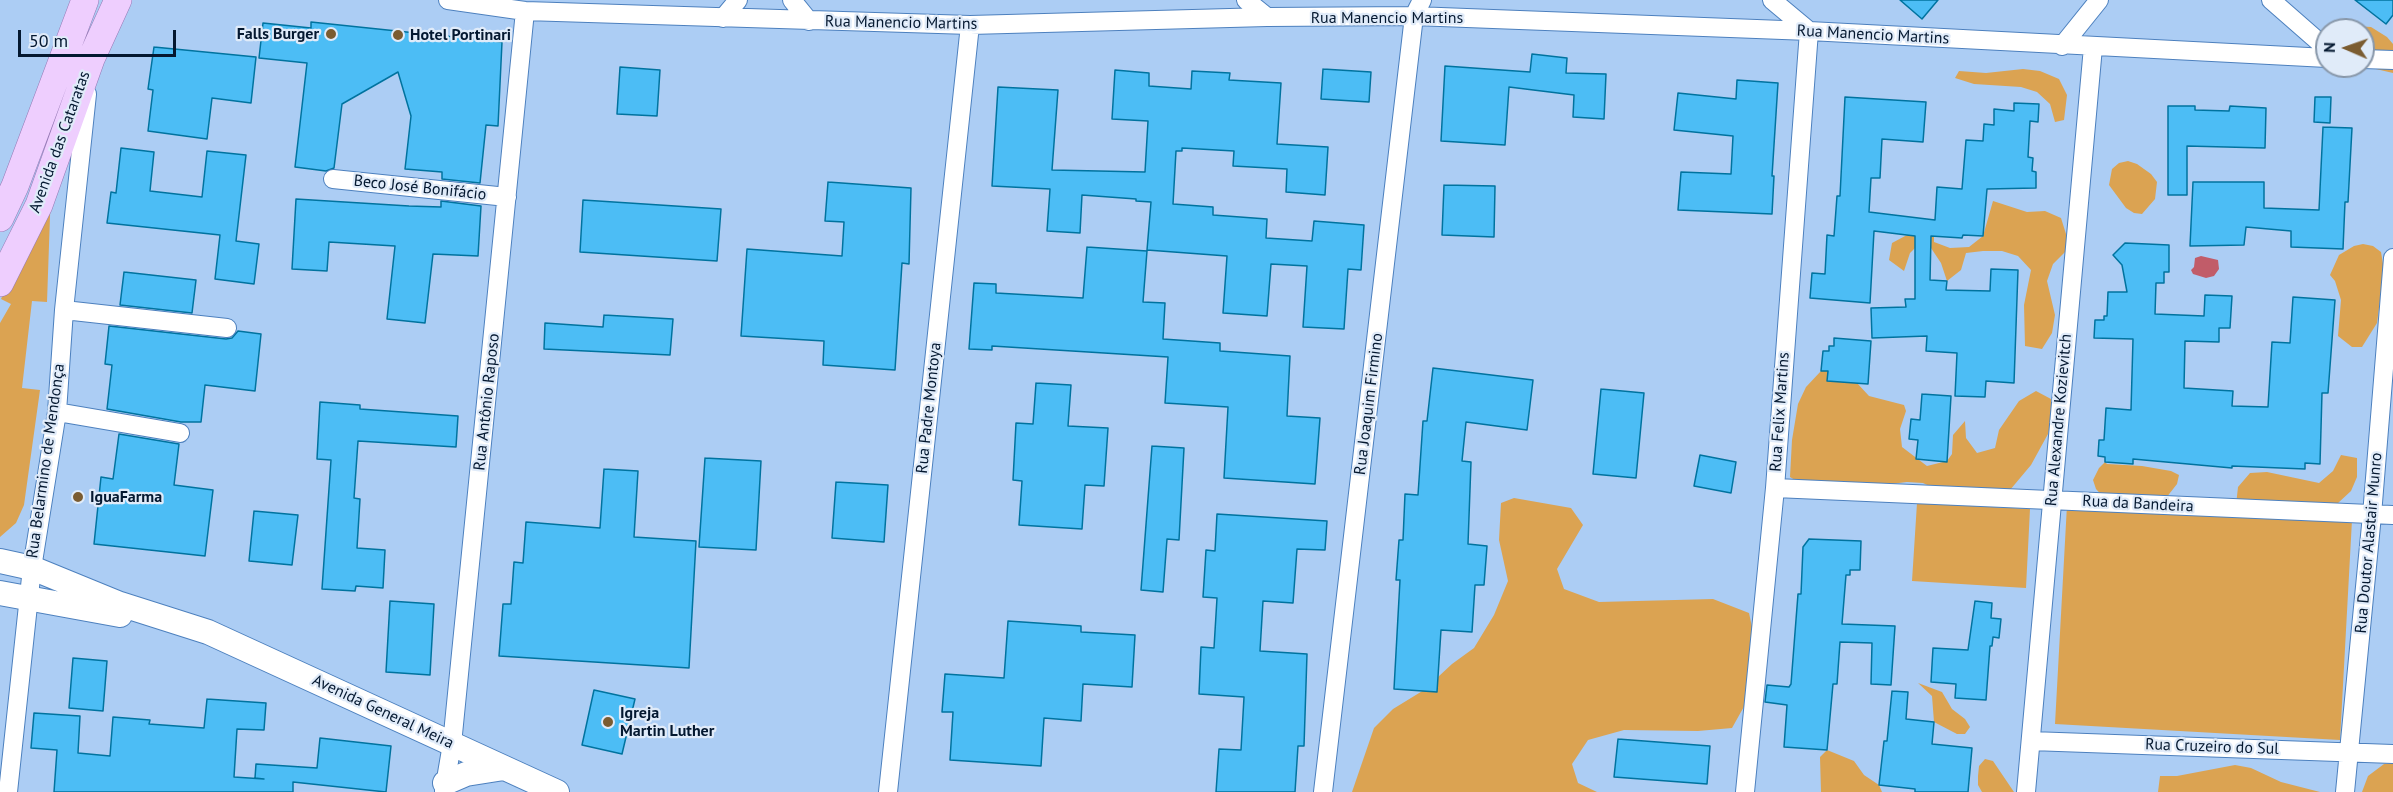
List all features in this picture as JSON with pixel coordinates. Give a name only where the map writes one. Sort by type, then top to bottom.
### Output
[{"type":"main road","name":"Avenida das Cataratas","points":[[0,218],[15,186],[85,0]]},
{"type":"main road","name":"Avenida das Cataratas","points":[[0,283],[39,205],[91,59],[118,0]]},
{"type":"main road","name":"Avenida General Meira","points":[[0,561],[32,568],[120,604],[208,632],[557,792]]},
{"type":"main road","name":"Avenida General Meira","points":[[0,593],[208,632]]},
{"type":"main road","points":[[444,788],[466,774],[504,768]]},
{"type":"street","name":"Rua Manencio Martins","points":[[448,0],[525,11],[970,25],[1267,17],[1414,16],[1809,31],[2315,57]]},
{"type":"street","points":[[723,18],[738,0]]},
{"type":"street","points":[[792,0],[809,21]]},
{"type":"street","points":[[1246,0],[1267,17]]},
{"type":"street","name":"Rua Joaquim Firmino","points":[[1323,792],[1414,16],[1422,0]]},
{"type":"street","points":[[1772,0],[1809,31]]},
{"type":"street","points":[[2062,46],[2099,0]]},
{"type":"street","points":[[2271,0],[2315,38]]},
{"type":"street","name":"Rua Antônio Raposo","points":[[444,788],[453,744],[525,11]]},
{"type":"street","name":"Rua Padre Montoya","points":[[888,792],[970,25]]},
{"type":"street","name":"Rua Felix Martins","points":[[1745,792],[1775,488],[1809,31]]},
{"type":"street","name":"Rua Alexandre Kozievitch","points":[[2026,792],[2093,47]]},
{"type":"street","name":"Rua Belarmino de Mendonça","points":[[8,792],[32,568],[57,412],[64,310],[91,59]]},
{"type":"street","points":[[2375,60],[2393,60]]},
{"type":"street","name":"Beco José Bonifácio","points":[[333,179],[507,197]]},
{"type":"street","name":"Rua Doutor Alastair Munro","points":[[2345,792],[2372,515],[2393,258]]},
{"type":"street","points":[[64,310],[227,328]]},
{"type":"street","points":[[57,412],[180,433]]},
{"type":"street","name":"Rua da Bandeira","points":[[1775,488],[2393,515]]},
{"type":"street","name":"Rua Cruzeiro do Sul","points":[[2031,741],[2393,754]]},
{"type":"shaded area","points":[[2375,30],[2393,44],[2393,73],[2375,69]]},
{"type":"shaded area","points":[[2023,69],[2040,71],[2059,79],[2067,95],[2064,120],[2055,122],[2050,104],[2037,92],[2021,87],[1974,84],[1955,78],[1959,71],[1986,73]]},
{"type":"shaded area","points":[[2128,161],[2137,164],[2151,174],[2157,182],[2155,199],[2142,214],[2134,213],[2126,208],[2109,185],[2112,169],[2119,163]]},
{"type":"shaded area","points":[[51,188],[47,302],[32,301],[22,388],[40,390],[24,505],[16,523],[0,537],[0,323],[11,304],[1,299]]},
{"type":"shaded area","points":[[1993,201],[2027,212],[2045,211],[2061,218],[2066,234],[2066,251],[2053,264],[2047,281],[2055,315],[2052,333],[2042,349],[2025,346],[2024,305],[2031,270],[2018,256],[2002,251],[1966,253],[1961,270],[1947,281],[1941,263],[1931,248],[1915,248],[1910,253],[1904,271],[1889,260],[1892,243],[1907,235],[1934,236],[1934,242],[1950,248],[1969,247],[1983,236]]},
{"type":"shaded area","points":[[2363,244],[2373,246],[2381,252],[2384,270],[2377,323],[2362,347],[2352,347],[2338,336],[2341,300],[2335,281],[2330,275],[2339,255],[2354,246]]},
{"type":"shaded area","points":[[2201,256],[2218,260],[2219,269],[2214,276],[2206,278],[2193,274],[2191,270],[2194,267],[2195,258]]},
{"type":"shaded area","points":[[1845,370],[1869,396],[1904,405],[1906,411],[1900,429],[1902,447],[1927,466],[1947,461],[1952,454],[1953,435],[1965,421],[1966,438],[1977,453],[1995,448],[1999,430],[2019,401],[2036,391],[2051,399],[2052,417],[2048,434],[2031,465],[2010,490],[1940,491],[1923,483],[1907,482],[1874,486],[1807,487],[1790,477],[1792,440],[1798,404],[1806,387],[1821,371]]},
{"type":"shaded area","points":[[2341,455],[2357,458],[2357,477],[2351,491],[2338,503],[2320,509],[2236,505],[2238,487],[2250,473],[2267,472],[2319,483],[2333,471]]},
{"type":"shaded area","points":[[2105,462],[2171,471],[2179,475],[2177,484],[2166,498],[2108,502],[2096,489],[2093,480]]},
{"type":"shaded area","points":[[1514,498],[1571,508],[1583,525],[1557,569],[1564,589],[1599,602],[1713,599],[1749,613],[1752,627],[1746,703],[1732,728],[1698,731],[1624,730],[1588,740],[1572,764],[1578,783],[1597,792],[1352,792],[1374,728],[1393,709],[1424,690],[1452,664],[1474,648],[1494,615],[1508,581],[1499,540],[1501,503]]},
{"type":"shaded area","points":[[1917,503],[2030,509],[2026,588],[1912,581]]},
{"type":"shaded area","points":[[2067,505],[2352,520],[2340,740],[2055,724]]},
{"type":"shaded area","points":[[1918,683],[1942,692],[1952,709],[1965,719],[1970,727],[1965,734],[1957,734],[1934,722],[1932,696]]},
{"type":"shaded area","points":[[1827,750],[1854,761],[1864,775],[1879,785],[1882,792],[1821,792],[1820,757]]},
{"type":"shaded area","points":[[1985,759],[1993,761],[2014,792],[1982,792],[1978,785],[1978,776],[1979,766]]},
{"type":"shaded area","points":[[2393,763],[2393,792],[2362,792],[2368,776],[2384,764]]},
{"type":"shaded area","points":[[2235,765],[2251,768],[2281,782],[2320,792],[2158,792],[2160,776],[2177,776]]},
{"type":"building","points":[[1900,0],[1938,0],[1922,19]]},
{"type":"building","points":[[2355,0],[2393,0],[2393,15],[2386,24]]},
{"type":"building","points":[[311,22],[502,42],[498,126],[486,125],[480,183],[442,179],[442,172],[405,169],[411,116],[398,72],[342,104],[334,168],[326,171],[295,167],[307,63],[259,58],[263,23],[311,28]]},
{"type":"building","points":[[154,47],[256,57],[251,103],[212,98],[207,139],[148,131],[153,90],[148,89]]},
{"type":"building","points":[[1532,54],[1567,58],[1566,73],[1606,74],[1604,119],[1573,117],[1574,95],[1509,87],[1505,145],[1441,141],[1445,66],[1530,72]]},
{"type":"building","points":[[620,67],[660,70],[657,116],[617,114]]},
{"type":"building","points":[[1323,69],[1371,72],[1369,102],[1321,99]]},
{"type":"building","points":[[1115,70],[1149,73],[1149,86],[1191,89],[1192,71],[1230,73],[1229,80],[1281,83],[1277,144],[1328,147],[1325,195],[1286,192],[1287,169],[1233,166],[1234,151],[1182,148],[1182,151],[1176,151],[1173,204],[1213,207],[1213,215],[1267,219],[1266,238],[1312,241],[1314,221],[1364,225],[1361,270],[1348,269],[1344,329],[1303,327],[1307,266],[1271,264],[1267,316],[1223,313],[1227,256],[1147,250],[1151,202],[1082,195],[1080,233],[1047,231],[1050,189],[992,186],[998,87],[1058,90],[1052,170],[1145,172],[1148,121],[1112,119]]},
{"type":"building","points":[[1737,80],[1778,83],[1772,214],[1678,210],[1681,172],[1731,174],[1733,136],[1674,130],[1678,93],[1736,99]]},
{"type":"building","points":[[1845,97],[1926,102],[1923,142],[1882,139],[1880,178],[1871,178],[1869,212],[1935,220],[1937,187],[1962,189],[1966,140],[1983,141],[1984,124],[1994,125],[1994,109],[2014,111],[2014,103],[2039,104],[2038,122],[2030,121],[2028,157],[2033,158],[2032,171],[2036,172],[2036,188],[1987,189],[1983,236],[1963,235],[1962,238],[1931,236],[1930,280],[1947,281],[1946,290],[1990,291],[1991,269],[2018,270],[2014,383],[1986,381],[1985,397],[1955,396],[1957,353],[1926,351],[1927,336],[1872,338],[1871,308],[1906,307],[1905,299],[1915,299],[1915,236],[1874,231],[1870,303],[1810,298],[1812,273],[1825,274],[1827,235],[1834,236],[1837,196],[1840,196]]},
{"type":"building","points":[[2315,97],[2331,97],[2330,123],[2314,122]]},
{"type":"building","points":[[2168,106],[2195,106],[2195,110],[2229,111],[2230,106],[2266,108],[2265,148],[2187,146],[2187,195],[2168,195]]},
{"type":"building","points":[[2323,127],[2352,128],[2343,249],[2291,247],[2291,231],[2246,227],[2244,245],[2190,246],[2193,182],[2264,182],[2264,208],[2319,210]]},
{"type":"building","points":[[121,148],[154,152],[150,191],[202,197],[207,151],[246,155],[236,241],[259,244],[254,284],[215,279],[220,235],[107,223],[111,192],[116,193]]},
{"type":"building","points":[[828,182],[911,188],[909,264],[902,263],[895,370],[823,365],[824,341],[741,336],[747,249],[842,256],[844,222],[825,221]]},
{"type":"building","points":[[1444,185],[1495,186],[1494,237],[1442,235]]},
{"type":"building","points":[[296,199],[441,207],[441,201],[481,206],[478,256],[433,254],[425,323],[387,319],[395,246],[329,242],[327,271],[292,269]]},
{"type":"building","points":[[583,200],[721,209],[717,261],[580,252]]},
{"type":"building","points":[[2125,243],[2169,245],[2169,272],[2164,272],[2164,283],[2156,283],[2155,314],[2204,316],[2205,295],[2232,296],[2230,328],[2219,328],[2219,342],[2185,341],[2184,388],[2233,391],[2232,406],[2268,407],[2272,342],[2290,343],[2293,297],[2335,300],[2328,393],[2322,393],[2320,464],[2305,463],[2305,469],[2232,466],[2232,468],[2133,459],[2133,464],[2105,462],[2105,457],[2098,456],[2099,440],[2104,440],[2106,408],[2131,410],[2133,339],[2094,338],[2095,320],[2104,320],[2104,316],[2107,316],[2108,292],[2127,292],[2122,265],[2113,255]]},
{"type":"building","points":[[1087,247],[1147,251],[1143,302],[1165,303],[1163,339],[1220,343],[1220,351],[1290,356],[1287,416],[1320,418],[1315,484],[1224,478],[1228,407],[1165,403],[1168,357],[992,346],[992,350],[969,349],[974,283],[996,284],[996,293],[1083,298]]},
{"type":"building","points":[[124,272],[196,280],[192,313],[120,305]]},
{"type":"building","points":[[604,315],[673,319],[670,355],[544,349],[545,323],[603,327]]},
{"type":"building","points":[[109,326],[226,339],[232,338],[238,331],[261,334],[255,391],[205,385],[201,422],[181,422],[107,409],[112,365],[105,364]]},
{"type":"building","points":[[1834,338],[1871,341],[1868,384],[1827,381],[1828,371],[1821,371],[1823,351],[1829,351],[1829,346],[1834,346]]},
{"type":"building","points":[[1433,368],[1533,380],[1527,430],[1466,422],[1462,461],[1471,462],[1468,544],[1487,546],[1484,585],[1475,585],[1472,632],[1441,630],[1437,692],[1394,689],[1400,580],[1396,580],[1399,540],[1403,540],[1405,494],[1418,495],[1423,421],[1427,421]]},
{"type":"building","points":[[1036,383],[1071,385],[1068,426],[1108,428],[1104,486],[1085,485],[1082,529],[1019,525],[1022,481],[1013,480],[1016,423],[1033,424]]},
{"type":"building","points":[[1601,389],[1644,393],[1636,478],[1593,474]]},
{"type":"building","points":[[1922,394],[1951,396],[1947,462],[1916,459],[1918,440],[1909,439],[1911,419],[1920,420]]},
{"type":"building","points":[[320,402],[360,405],[360,409],[458,416],[456,447],[358,441],[354,498],[360,499],[357,548],[385,550],[383,588],[356,586],[355,591],[322,589],[331,460],[317,459]]},
{"type":"building","points":[[119,434],[179,444],[174,485],[213,490],[205,556],[94,544],[101,477],[113,479]]},
{"type":"building","points":[[1152,446],[1184,448],[1179,540],[1167,539],[1163,592],[1141,590]]},
{"type":"building","points":[[1700,455],[1736,462],[1731,493],[1694,486]]},
{"type":"building","points":[[705,458],[761,461],[756,550],[699,547]]},
{"type":"building","points":[[604,469],[638,471],[634,537],[696,541],[689,668],[499,656],[503,604],[511,604],[514,562],[523,563],[526,522],[600,528]]},
{"type":"building","points":[[836,482],[888,485],[884,542],[832,538]]},
{"type":"building","points":[[254,511],[298,515],[292,565],[249,561]]},
{"type":"building","points":[[1217,514],[1327,521],[1325,550],[1297,549],[1293,603],[1263,601],[1260,651],[1307,654],[1304,746],[1298,746],[1295,792],[1216,792],[1219,749],[1241,750],[1244,697],[1199,694],[1201,647],[1214,648],[1217,598],[1203,597],[1206,550],[1215,551]]},
{"type":"building","points":[[1809,539],[1861,541],[1860,570],[1850,570],[1850,575],[1846,575],[1842,624],[1895,626],[1891,685],[1871,684],[1872,643],[1840,642],[1837,684],[1833,684],[1827,750],[1784,747],[1787,705],[1765,702],[1767,685],[1789,687],[1791,684],[1798,594],[1801,594],[1803,547]]},
{"type":"building","points":[[390,601],[434,604],[430,675],[386,672]]},
{"type":"building","points":[[1975,601],[1992,603],[1991,618],[2001,619],[1999,638],[1993,637],[1992,646],[1990,646],[1986,700],[1955,698],[1956,684],[1931,682],[1933,648],[1968,650]]},
{"type":"building","points":[[1008,621],[1081,626],[1081,632],[1135,635],[1132,687],[1083,684],[1081,721],[1044,718],[1041,766],[950,760],[953,712],[942,712],[945,674],[1004,678]]},
{"type":"building","points":[[73,658],[107,661],[103,711],[69,708]]},
{"type":"building","name":"Igreja Martin Luther","points":[[594,690],[635,699],[622,754],[582,745]]},
{"type":"building","points":[[1892,691],[1908,692],[1906,719],[1934,722],[1932,744],[1972,748],[1968,792],[1915,792],[1915,789],[1879,785],[1884,741],[1887,741]]},
{"type":"building","points":[[207,699],[266,703],[264,730],[237,729],[234,777],[264,779],[255,778],[256,764],[317,768],[320,738],[391,746],[386,792],[293,782],[293,792],[54,792],[57,750],[31,748],[34,713],[80,716],[78,753],[110,756],[113,717],[150,720],[149,724],[204,728]]},
{"type":"building","points":[[1618,739],[1710,746],[1707,784],[1614,777]]},
{"type":"place","name":"Falls Burger","points":[[331,34]]},
{"type":"place","name":"Hotel Portinari","points":[[398,35]]},
{"type":"place","name":"IguaFarma","points":[[78,497]]},
{"type":"place","name":"Igreja Martin Luther","points":[[608,722]]}]
